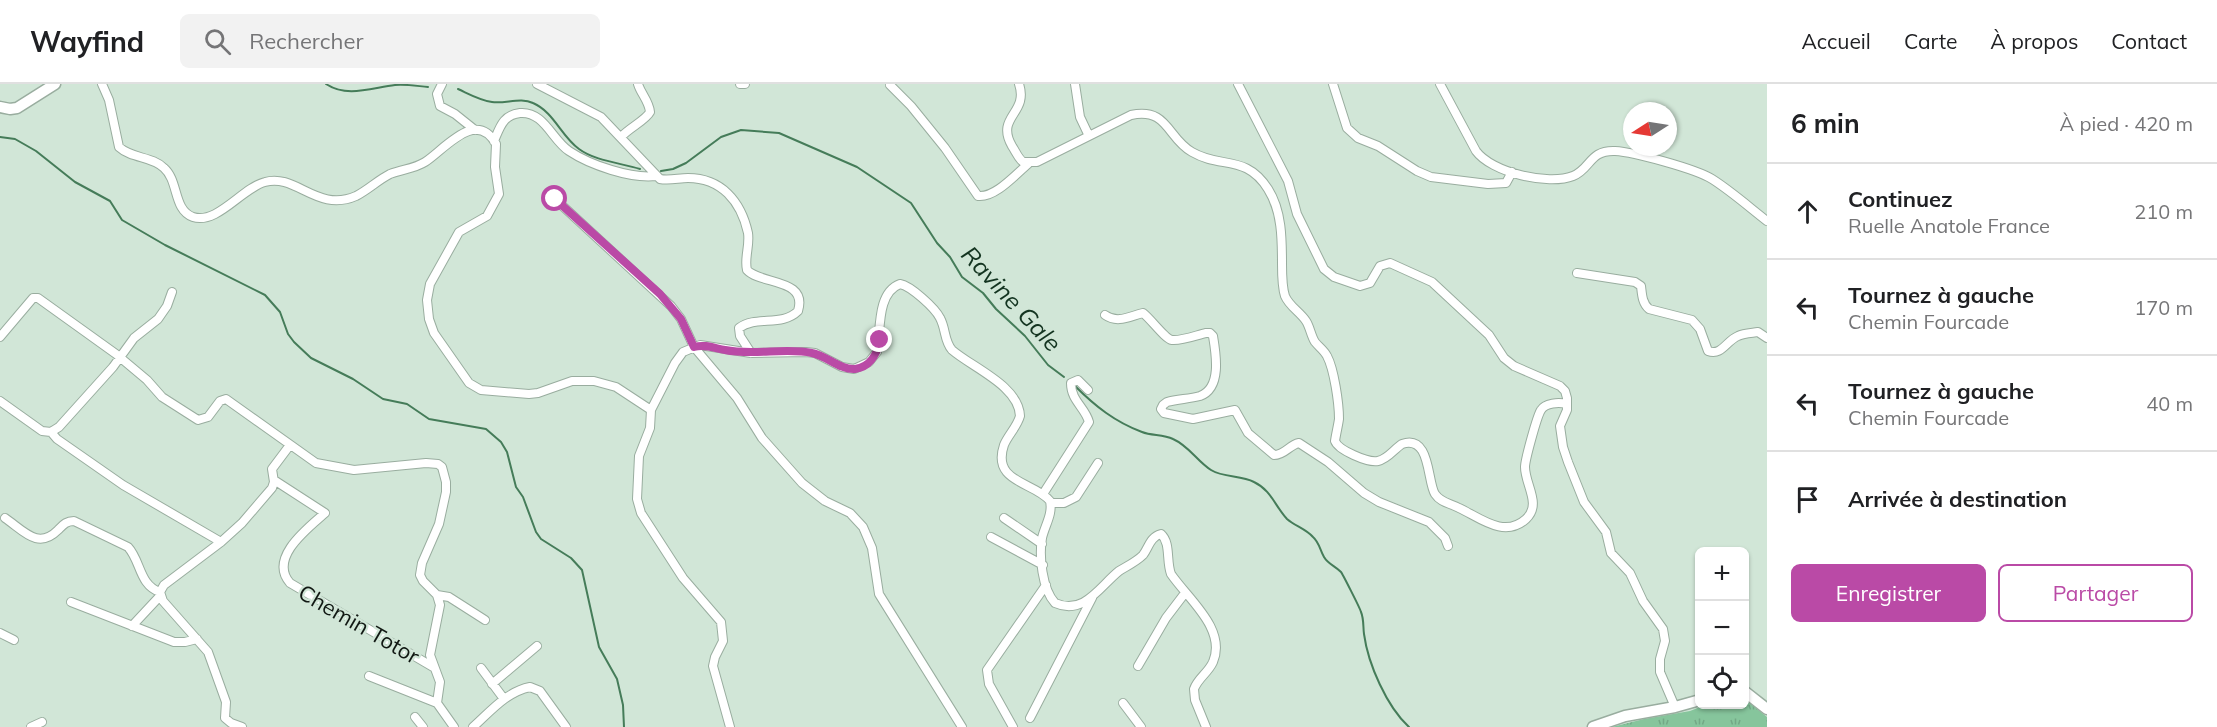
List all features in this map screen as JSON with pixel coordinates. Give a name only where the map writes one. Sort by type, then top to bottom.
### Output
[{"type":"main road","points":[[0,107],[10,110],[17,108],[55,84]]},
{"type":"main road","points":[[1749,695],[1767,709]]},
{"type":"main road","points":[[1593,727],[1625,716],[1695,701]]},
{"type":"street","points":[[102,84],[109,100],[120,147],[127,153],[152,160],[165,168],[173,179],[178,200],[183,208],[194,217],[208,217],[218,213],[250,187],[268,181],[286,183],[315,197],[329,200],[355,196],[391,174],[411,169],[425,162],[459,135],[475,130]]},
{"type":"street","points":[[442,84],[437,94],[440,106],[494,141],[497,149],[495,167],[499,194],[487,216],[459,232],[430,284],[427,300],[429,319],[434,333],[470,383],[481,390],[529,394],[548,390],[562,382],[594,381],[606,383],[627,393],[651,410]]},
{"type":"street","points":[[537,84],[595,113],[621,137],[656,176],[664,180],[698,179],[722,187],[738,208],[747,228],[749,242],[747,270],[755,276],[786,285],[797,293],[800,304],[798,311],[785,320],[746,324],[739,328],[740,336],[751,353]]},
{"type":"street","points":[[621,137],[630,127],[646,118],[650,112],[638,84]]},
{"type":"street","points":[[740,84],[745,84]]},
{"type":"street","points":[[1019,84],[1022,95],[1020,105],[1007,125],[1006,131],[1019,158],[1028,164]]},
{"type":"street","points":[[1074,84],[1080,117],[1089,136]]},
{"type":"street","points":[[1238,84],[1288,181],[1297,214],[1324,269],[1334,277],[1360,286],[1370,283],[1380,266],[1390,263],[1432,282],[1489,334],[1504,358],[1514,366],[1560,386],[1565,391],[1567,410],[1561,421],[1561,431],[1568,462],[1584,502],[1604,528],[1611,553],[1630,573],[1643,601],[1663,629],[1665,640],[1660,658],[1660,672],[1675,707]]},
{"type":"street","points":[[1333,84],[1347,128],[1352,134],[1378,146],[1417,171],[1446,180],[1488,184],[1506,183],[1512,172]]},
{"type":"street","points":[[1440,84],[1482,160],[1512,172],[1546,179],[1564,178],[1576,175],[1601,152],[1616,151],[1682,167],[1710,178],[1767,221]]},
{"type":"street","points":[[890,85],[911,106],[945,148],[978,196],[986,196],[997,189],[1028,164],[1037,162],[1131,115],[1142,113],[1151,114],[1166,124],[1181,145],[1190,152],[1201,157],[1235,163],[1248,169],[1262,180],[1269,190],[1279,216],[1285,296],[1304,318],[1313,339],[1328,357],[1331,366],[1338,411],[1335,441],[1337,447],[1366,459],[1378,461],[1389,456],[1402,444],[1412,443],[1426,458],[1432,489],[1441,501],[1492,525],[1508,527],[1526,519],[1533,510],[1525,468],[1526,458],[1540,412],[1550,404],[1566,404]]},
{"type":"street","points":[[494,141],[502,121],[519,113],[529,113],[543,122],[562,147],[571,153],[603,167],[638,176],[656,176]]},
{"type":"street","points":[[555,199],[660,294],[681,319],[694,347],[737,398],[762,438],[802,483],[825,501],[850,513],[863,527],[872,548],[879,594],[962,727]]},
{"type":"street","points":[[1577,273],[1635,282],[1641,286],[1645,306],[1649,309],[1692,320],[1700,329],[1708,351],[1718,352],[1738,335],[1758,332],[1767,338]]},
{"type":"street","points":[[730,727],[713,666],[723,641],[721,622],[683,578],[639,506],[638,465],[641,448],[650,428],[651,410],[675,363],[683,352],[694,347],[710,346],[751,353],[815,353],[848,368],[862,367],[874,358],[877,352],[886,296],[897,285],[906,286],[940,317],[947,343],[952,350],[1005,388],[1013,396],[1020,411],[1020,416],[1004,443],[1004,465],[1012,478],[1043,494],[1051,503],[1041,544],[1046,585],[1051,599],[1059,605],[1072,606],[1092,598]]},
{"type":"street","points":[[0,401],[42,432],[51,432],[59,428],[139,333],[158,319],[167,306],[172,292]]},
{"type":"street","points":[[0,337],[33,298],[38,298],[120,357],[147,380],[162,397],[193,417],[203,420],[220,401],[226,399],[316,463],[354,470],[426,463],[438,464],[442,467],[446,492],[440,524],[420,569],[423,581],[439,599],[440,610],[430,655],[440,682],[437,703]]},
{"type":"street","points":[[1105,315],[1111,319],[1119,319],[1143,313],[1167,338],[1173,340],[1206,333],[1213,336],[1216,364],[1210,388],[1202,395],[1167,402],[1161,409],[1164,413],[1193,418],[1235,410],[1248,433],[1274,455],[1281,454],[1299,443],[1328,462],[1364,493],[1379,502],[1429,522],[1445,538],[1448,546]]},
{"type":"street","points":[[1043,494],[1089,422],[1075,400],[1071,383],[1078,380],[1088,390]]},
{"type":"street","points":[[51,432],[57,439],[123,485],[221,542]]},
{"type":"street","points":[[132,626],[160,594],[164,585],[221,542],[242,523],[272,488],[274,480],[272,469],[290,445]]},
{"type":"street","points":[[1328,462],[1328,456],[1337,447]]},
{"type":"street","points":[[1051,503],[1064,503],[1076,497],[1098,464]]},
{"type":"street","name":"Chemin Totor","points":[[274,480],[325,513],[290,547],[284,575],[290,584],[434,667]]},
{"type":"street","points":[[5,518],[33,537],[42,540],[51,537],[67,521],[74,520],[128,547],[144,579],[160,594],[208,652],[226,702],[225,718],[243,727]]},
{"type":"street","points":[[1004,518],[1041,544]]},
{"type":"street","points":[[1030,718],[1092,598],[1119,572],[1139,559],[1154,537],[1161,534],[1166,540],[1169,570],[1212,629],[1216,647],[1210,668],[1194,688],[1194,696],[1206,727]]},
{"type":"street","points":[[991,537],[1043,565]]},
{"type":"street","points":[[1013,727],[989,684],[987,670],[1046,585]]},
{"type":"street","points":[[1138,666],[1166,618],[1185,593]]},
{"type":"street","points":[[437,595],[449,597],[485,620]]},
{"type":"street","points":[[71,602],[179,643],[197,639]]},
{"type":"street","points":[[0,633],[14,640]]},
{"type":"street","points":[[492,684],[537,646]]},
{"type":"street","points":[[481,668],[504,699]]},
{"type":"street","points":[[369,676],[437,703],[454,727]]},
{"type":"street","points":[[473,727],[504,699],[524,688],[536,688],[566,727]]},
{"type":"street","points":[[1123,703],[1141,727]]},
{"type":"street","points":[[415,717],[423,727]]},
{"type":"street","points":[[1196,727],[1202,717]]},
{"type":"street","points":[[32,727],[42,722]]},
{"type":"green space","points":[[1749,702],[1767,717],[1767,727],[1612,727],[1644,719],[1695,709],[1749,709]]},
{"type":"waterway","name":"Ravine Gale","points":[[326,84],[351,91],[399,85],[428,87]]},
{"type":"waterway","name":"Ravine Gale","points":[[458,89],[492,102],[528,101],[533,103],[547,112],[567,138],[585,153],[640,169]]},
{"type":"waterway","name":"Ravine Gale","points":[[661,171],[686,163],[721,137],[741,130],[779,133],[857,167],[911,203],[962,277],[983,293],[996,309],[1025,336],[1048,365],[1064,377]]},
{"type":"waterway","points":[[0,137],[15,139],[36,151],[75,182],[110,201],[122,220],[165,245],[265,295],[280,312],[288,334],[311,358],[353,379],[383,399],[407,404],[429,419],[486,429],[501,442],[507,452],[516,487],[523,497],[536,532],[541,539],[571,558],[582,570],[599,647],[617,679],[623,705],[624,727]]},
{"type":"waterway","name":"Ravine Gale","points":[[1075,386],[1098,407],[1132,428],[1173,439],[1211,470],[1260,485],[1287,519],[1315,539],[1326,559],[1341,572],[1362,615],[1366,646],[1374,671],[1386,697],[1409,727]]},
{"type":"route","points":[[555,199],[660,294],[681,319],[694,347],[710,346],[751,353],[797,351],[815,353],[842,367],[854,369],[862,367],[874,358],[880,340]]}]
